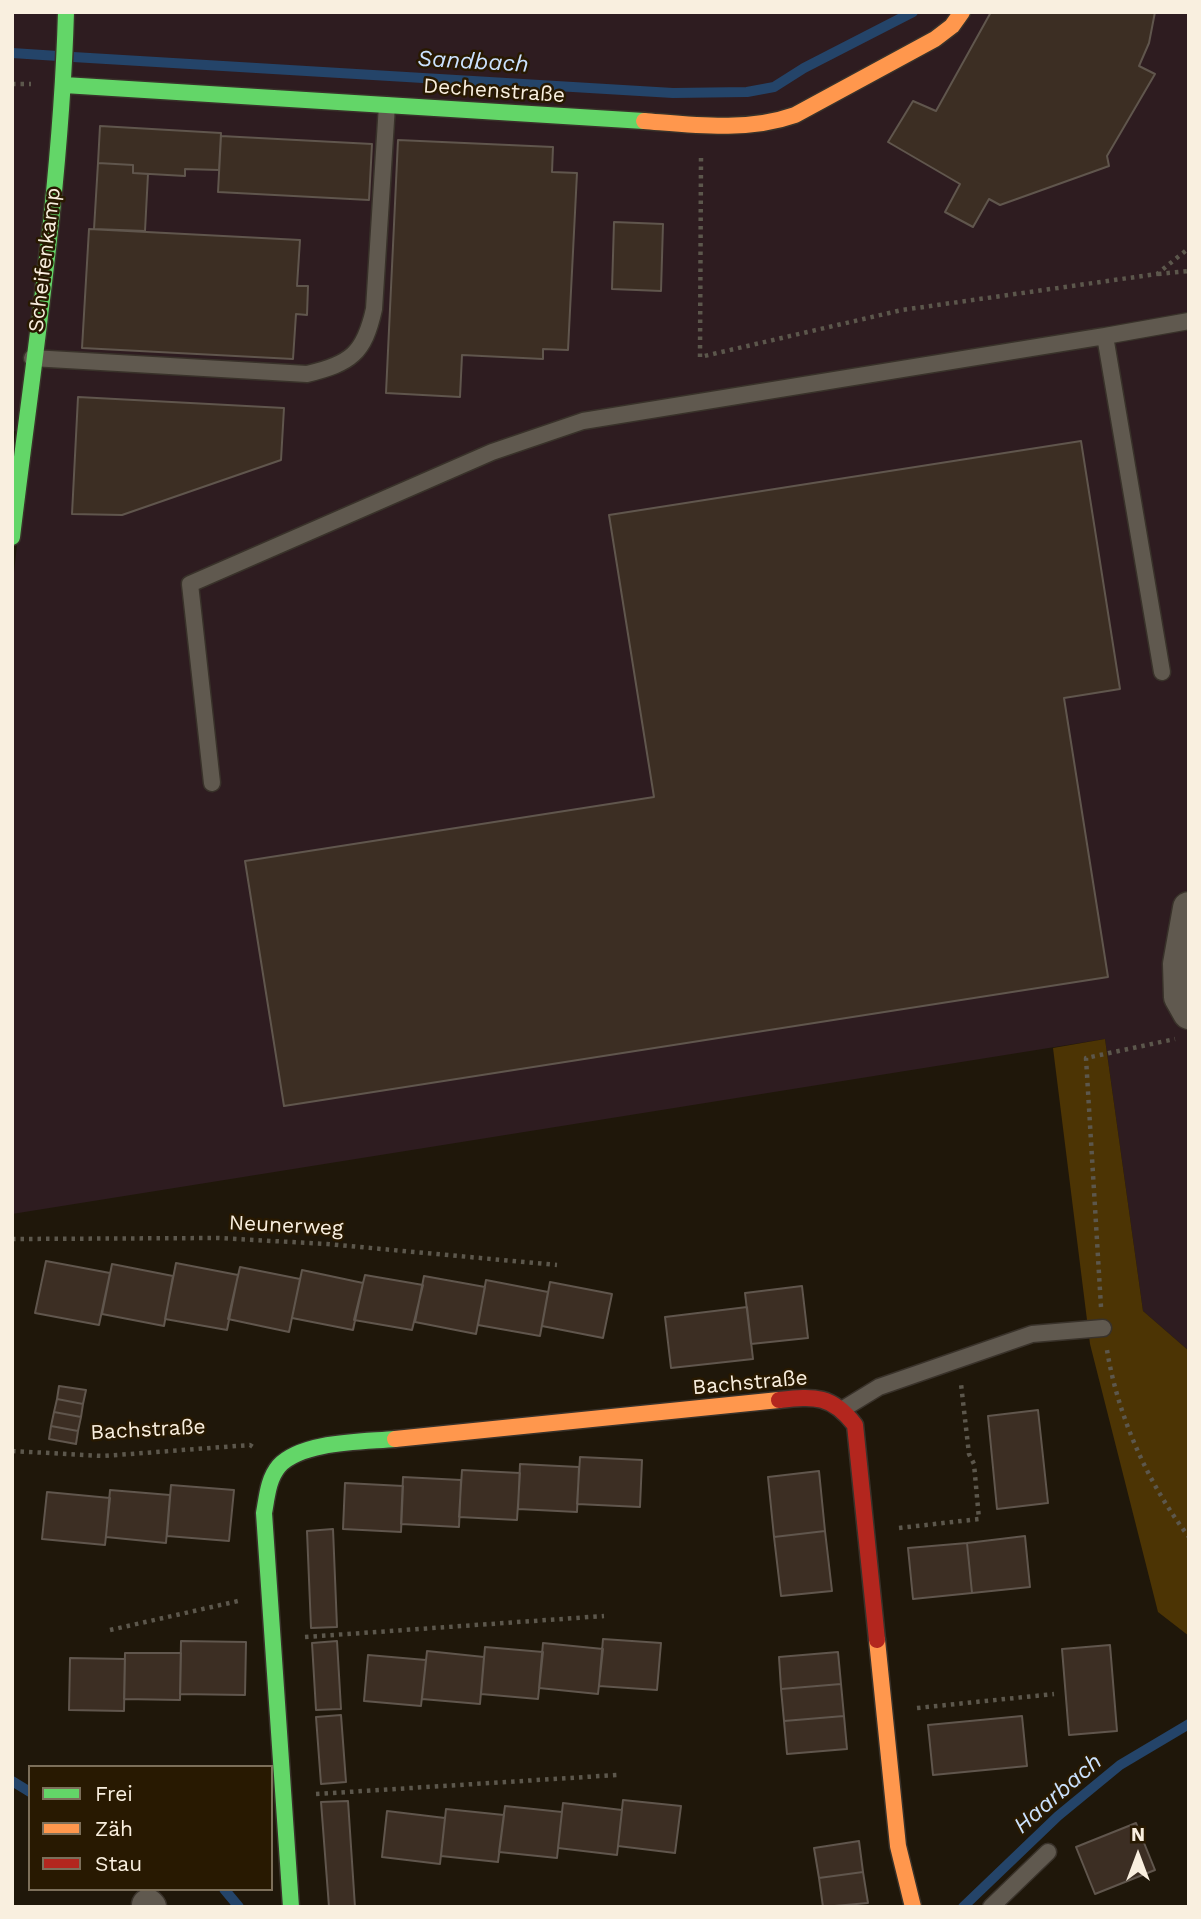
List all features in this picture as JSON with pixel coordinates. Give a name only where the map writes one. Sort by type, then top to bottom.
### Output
[{"type":"street","points":[[64,85],[66,12]]},
{"type":"street","name":"Dechenstraße","points":[[64,85],[702,125],[773,124],[795,115],[934,39],[952,26],[962,12]]},
{"type":"street","name":"Scheifenkamp","points":[[12,537],[18,435],[33,358],[64,85]]},
{"type":"street","points":[[1184,1025],[1179,964],[1189,908]]},
{"type":"street","name":"Bachstraße","points":[[282,1462],[327,1446],[804,1397],[827,1398],[843,1409]]},
{"type":"street","points":[[843,1409],[855,1425],[898,1846],[913,1907]]},
{"type":"street","points":[[282,1462],[268,1482],[264,1513],[273,1639],[280,1806],[291,1907]]},
{"type":"lane","points":[[33,358],[307,374],[334,367],[347,359],[361,346],[374,309],[387,105]]},
{"type":"lane","points":[[212,783],[190,584],[492,452],[583,421],[1105,337],[1189,321]]},
{"type":"lane","points":[[1105,337],[1162,672]]},
{"type":"lane","points":[[843,1409],[879,1387],[1032,1335],[1103,1328]]},
{"type":"lane","points":[[991,1907],[1048,1852]]},
{"type":"path","points":[[702,125],[699,357],[902,310],[1189,271]]},
{"type":"path","points":[[1157,274],[1189,248]]},
{"type":"path","points":[[1184,1025],[1170,1041],[1086,1058],[1103,1328],[1111,1376],[1140,1456],[1189,1537]]},
{"type":"path","name":"Neunerweg","points":[[12,1239],[218,1238],[300,1242],[557,1265]]},
{"type":"path","points":[[866,1532],[979,1519],[974,1464],[969,1454],[958,1360]]},
{"type":"path","name":"Bachstraße","points":[[12,1451],[103,1456],[250,1445],[282,1462]]},
{"type":"path","points":[[110,1630],[270,1594]]},
{"type":"path","points":[[273,1639],[604,1616]]},
{"type":"path","points":[[885,1712],[1054,1694]]},
{"type":"path","points":[[280,1806],[617,1775]]},
{"type":"shaded area","points":[[12,12],[1189,12],[1189,1351],[1143,1311],[1105,1039],[12,1214],[12,591],[29,433],[12,431]]},
{"type":"shaded area","points":[[1105,1039],[1143,1311],[1189,1351],[1189,1636],[1158,1612],[1090,1344],[1053,1048]]},
{"type":"building","points":[[991,12],[1155,12],[1149,43],[1139,66],[1155,74],[1107,156],[1109,166],[1000,205],[989,199],[973,227],[945,212],[960,184],[888,142],[913,101],[936,111]]},
{"type":"building","points":[[100,126],[221,133],[219,170],[185,169],[185,176],[133,173],[133,165],[98,163]]},
{"type":"building","points":[[221,136],[372,144],[369,200],[218,192]]},
{"type":"building","points":[[398,140],[553,147],[552,172],[577,173],[568,350],[543,349],[543,359],[462,355],[460,397],[386,393]]},
{"type":"building","points":[[98,163],[133,165],[133,173],[148,174],[145,231],[94,229]]},
{"type":"building","points":[[614,222],[663,224],[661,291],[612,289]]},
{"type":"building","points":[[89,229],[300,240],[297,286],[308,286],[307,315],[296,314],[293,359],[82,348]]},
{"type":"building","points":[[78,397],[284,408],[281,460],[122,515],[72,514]]},
{"type":"building","points":[[1081,441],[1120,689],[1064,698],[1108,977],[284,1106],[245,861],[654,797],[609,515]]},
{"type":"building","points":[[46,1261],[110,1273],[99,1325],[35,1313]]},
{"type":"building","points":[[176,1263],[238,1275],[227,1330],[165,1319]]},
{"type":"building","points":[[112,1264],[173,1276],[164,1326],[102,1314]]},
{"type":"building","points":[[240,1267],[300,1279],[289,1332],[228,1319]]},
{"type":"building","points":[[302,1270],[363,1283],[353,1330],[292,1318]]},
{"type":"building","points":[[365,1275],[423,1285],[412,1330],[354,1320]]},
{"type":"building","points":[[424,1276],[485,1287],[476,1334],[415,1322]]},
{"type":"building","points":[[486,1280],[548,1292],[540,1336],[478,1325]]},
{"type":"building","points":[[550,1282],[612,1294],[603,1338],[542,1326]]},
{"type":"building","points":[[802,1286],[808,1338],[751,1344],[745,1293]]},
{"type":"building","points":[[747,1307],[753,1359],[671,1368],[665,1317]]},
{"type":"building","points":[[59,1386],[86,1390],[83,1404],[57,1399]]},
{"type":"building","points":[[57,1399],[83,1404],[81,1417],[54,1412]]},
{"type":"building","points":[[1038,1410],[1048,1503],[997,1509],[988,1416]]},
{"type":"building","points":[[54,1412],[81,1417],[78,1431],[51,1426]]},
{"type":"building","points":[[51,1426],[78,1431],[76,1444],[49,1439]]},
{"type":"building","points":[[580,1457],[642,1460],[640,1507],[577,1504]]},
{"type":"building","points":[[520,1464],[579,1467],[577,1512],[518,1509]]},
{"type":"building","points":[[462,1470],[520,1473],[517,1520],[459,1517]]},
{"type":"building","points":[[819,1471],[825,1531],[774,1537],[768,1477]]},
{"type":"building","points":[[403,1477],[461,1480],[459,1527],[401,1524]]},
{"type":"building","points":[[345,1483],[403,1486],[401,1532],[343,1529]]},
{"type":"building","points":[[171,1485],[234,1490],[229,1541],[167,1536]]},
{"type":"building","points":[[110,1490],[170,1495],[166,1543],[106,1537]]},
{"type":"building","points":[[47,1492],[110,1498],[105,1545],[42,1539]]},
{"type":"building","points":[[333,1529],[337,1627],[311,1628],[307,1531]]},
{"type":"building","points":[[825,1531],[832,1591],[781,1596],[774,1537]]},
{"type":"building","points":[[1025,1536],[1030,1587],[972,1593],[967,1543]]},
{"type":"building","points":[[967,1543],[972,1593],[913,1599],[908,1548]]},
{"type":"building","points":[[603,1639],[661,1643],[657,1690],[599,1686]]},
{"type":"building","points":[[181,1641],[246,1642],[245,1695],[180,1694]]},
{"type":"building","points":[[337,1641],[341,1709],[316,1710],[312,1643]]},
{"type":"building","points":[[543,1643],[603,1649],[598,1694],[539,1688]]},
{"type":"building","points":[[1110,1645],[1117,1731],[1069,1735],[1062,1649]]},
{"type":"building","points":[[485,1647],[543,1652],[538,1699],[481,1694]]},
{"type":"building","points":[[427,1651],[484,1657],[480,1704],[422,1699]]},
{"type":"building","points":[[838,1652],[841,1684],[781,1689],[779,1657]]},
{"type":"building","points":[[125,1653],[181,1653],[180,1700],[124,1699]]},
{"type":"building","points":[[368,1655],[426,1660],[421,1706],[364,1701]]},
{"type":"building","points":[[70,1658],[125,1659],[124,1711],[69,1710]]},
{"type":"building","points":[[841,1684],[844,1716],[784,1721],[781,1689]]},
{"type":"building","points":[[341,1715],[346,1782],[321,1784],[316,1717]]},
{"type":"building","points":[[844,1716],[847,1749],[787,1754],[784,1721]]},
{"type":"building","points":[[1022,1716],[1027,1766],[933,1775],[928,1725]]},
{"type":"building","points":[[623,1800],[681,1806],[675,1853],[618,1846]]},
{"type":"building","points":[[348,1801],[355,1907],[329,1907],[321,1802]]},
{"type":"building","points":[[563,1803],[622,1810],[617,1855],[558,1848]]},
{"type":"building","points":[[505,1806],[562,1812],[557,1858],[499,1852]]},
{"type":"building","points":[[446,1809],[504,1815],[498,1862],[441,1856]]},
{"type":"building","points":[[387,1811],[445,1818],[440,1864],[382,1857]]},
{"type":"building","points":[[1136,1823],[1155,1870],[1095,1894],[1076,1847]]},
{"type":"building","points":[[859,1841],[863,1872],[819,1878],[814,1848]]},
{"type":"building","points":[[863,1872],[868,1903],[823,1907],[819,1878]]},
{"type":"waterway","name":"Sandbach","points":[[73,57],[673,93],[747,92],[774,87],[804,68],[913,12]]},
{"type":"waterway","name":"Sandbach","points":[[12,53],[58,56]]},
{"type":"waterway","name":"Haarbach","points":[[963,1907],[1058,1816],[1120,1765],[1189,1724]]},
{"type":"waterway","name":"Haarbach","points":[[12,1781],[28,1791]]},
{"type":"waterway","name":"Haarbach","points":[[226,1891],[239,1907]]},
{"type":"traffic: fast","points":[[12,537],[52,210],[66,12]]},
{"type":"traffic: fast","points":[[64,85],[644,121]]},
{"type":"traffic: fast","points":[[291,1907],[264,1513],[268,1488],[279,1466],[302,1452],[334,1444],[395,1439]]},
{"type":"traffic: slow","points":[[644,121],[739,125],[758,124],[795,115],[935,39],[952,26],[962,12]]},
{"type":"traffic: slow","points":[[395,1439],[779,1400]]},
{"type":"traffic: slow","points":[[877,1640],[898,1846],[913,1907]]},
{"type":"traffic: jam","points":[[779,1400],[822,1400],[838,1408],[855,1425],[877,1640]]}]
